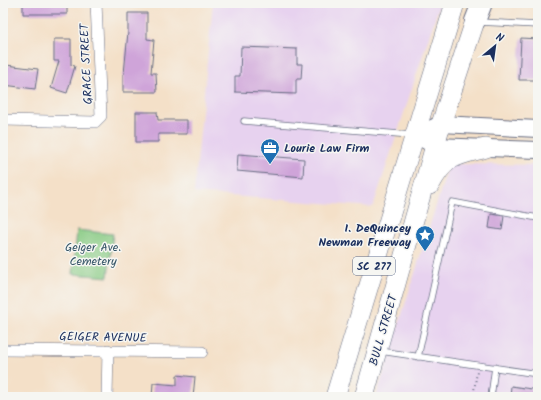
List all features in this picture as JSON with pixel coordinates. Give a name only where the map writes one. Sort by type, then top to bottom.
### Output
[{"type":"highway","name":"SC 277","points":[[335,397],[455,3]]},
{"type":"highway","name":"SC 277","points":[[442,124],[482,3]]},
{"type":"highway","name":"BULL STREET","points":[[364,397],[442,124]]},
{"type":"highway","points":[[417,209],[438,169],[446,161],[460,154],[486,148]]},
{"type":"main road","points":[[416,135],[442,124],[538,129]]},
{"type":"main road","points":[[416,135],[435,146],[538,150]]},
{"type":"street","name":"GRACE STREET","points":[[3,120],[95,122],[101,116],[96,3]]},
{"type":"street","name":"GEIGER AVENUE","points":[[3,350],[202,352]]},
{"type":"street","points":[[106,397],[108,350]]},
{"type":"lane","points":[[475,21],[538,25]]},
{"type":"lane","points":[[244,120],[416,135]]},
{"type":"lane","points":[[418,357],[452,202],[538,218]]},
{"type":"lane","points":[[377,350],[538,374]]},
{"type":"lane","points":[[491,397],[495,367]]},
{"type":"path","points":[[473,397],[478,365]]},
{"type":"shaded area","points":[[213,3],[440,3],[373,207],[194,193]]},
{"type":"shaded area","points":[[449,164],[538,165],[538,397],[376,397]]},
{"type":"green space","name":"Geiger Ave. Cemetery","points":[[77,230],[113,234],[108,277],[73,274]]},
{"type":"building","points":[[23,3],[67,3],[67,14],[23,14]]},
{"type":"building","points":[[128,13],[147,13],[147,39],[154,40],[151,73],[156,73],[157,92],[123,92],[123,74],[128,32]]},
{"type":"building","points":[[521,38],[538,39],[538,80],[519,80]]},
{"type":"building","points":[[54,39],[71,39],[71,65],[75,66],[67,93],[51,88],[59,61],[54,61]]},
{"type":"building","points":[[241,47],[297,49],[297,64],[302,64],[301,79],[296,79],[296,94],[235,92],[235,76],[240,76]]},
{"type":"building","points":[[6,65],[38,69],[35,89],[4,85]]},
{"type":"building","points":[[136,112],[157,112],[158,120],[187,120],[187,134],[158,134],[158,142],[136,142]]},
{"type":"building","name":"Lourie Law Firm","points":[[238,154],[304,159],[303,177],[237,171]]},
{"type":"building","points":[[491,214],[504,216],[502,230],[489,228]]},
{"type":"building","points":[[177,375],[195,377],[193,397],[152,397],[153,383],[177,385]]},
{"type":"building","points":[[511,386],[538,390],[538,397],[510,397]]},
{"type":"place","name":"Lourie Law Firm","points":[[270,165]]},
{"type":"place","name":"I. DeQuincey Newman Freeway","points":[[425,252]]}]
